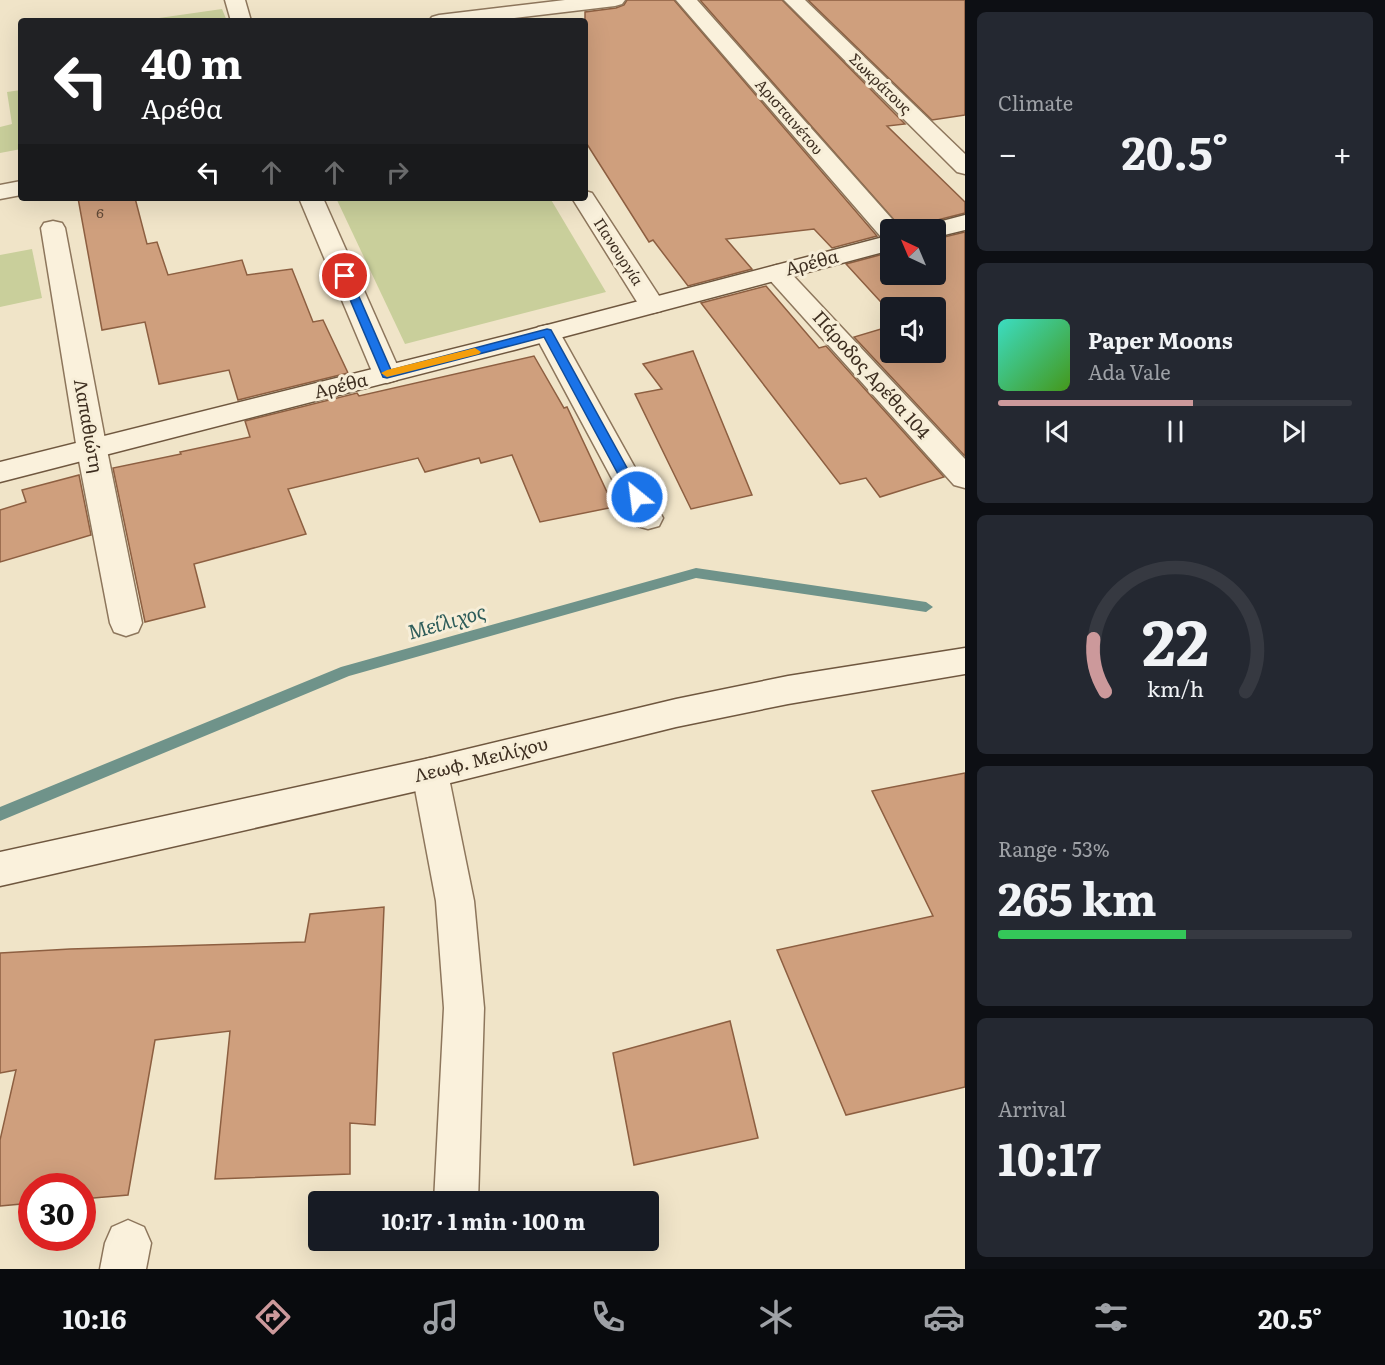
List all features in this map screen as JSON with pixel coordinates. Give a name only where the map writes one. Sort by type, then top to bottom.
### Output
[{"type":"street","points":[[235,0],[241,18]]},
{"type":"street","points":[[455,0],[467,18]]},
{"type":"street","points":[[476,18],[615,0]]},
{"type":"street","name":"Αρισταινέτου","points":[[686,0],[880,220]]},
{"type":"street","name":"Σωκράτους","points":[[794,0],[965,167]]},
{"type":"street","points":[[0,192],[18,189]]},
{"type":"street","points":[[312,201],[387,374]]},
{"type":"street","name":"Πανουργία","points":[[586,201],[652,305]]},
{"type":"street","points":[[946,227],[965,222]]},
{"type":"street","name":"Λαπαθιώτη","points":[[53,228],[92,450],[126,623]]},
{"type":"street","name":"Αρέθα","points":[[0,472],[547,333],[880,245]]},
{"type":"street","name":"Πάροδος Αρέθα 104","points":[[777,273],[965,478]]},
{"type":"street","points":[[547,333],[648,518]]},
{"type":"street","name":"Λεωφ. Μειλίχου","points":[[0,870],[430,773],[676,713],[788,690],[965,661]]},
{"type":"street","points":[[430,773],[455,901],[464,1008],[456,1191]]},
{"type":"green space","points":[[222,9],[226,18],[159,18]]},
{"type":"green space","points":[[18,90],[18,150],[0,153],[0,127],[12,124],[7,92]]},
{"type":"green space","points":[[337,201],[552,201],[606,292],[405,344]]},
{"type":"green space","points":[[32,249],[42,298],[0,307],[0,255]]},
{"type":"building","points":[[627,0],[674,0],[877,236],[832,248],[814,229],[726,239],[752,269],[688,286],[653,240],[649,242],[588,146],[588,18],[585,18],[585,12],[624,5]]},
{"type":"building","points":[[700,0],[782,0],[905,124],[887,126],[965,202],[965,213],[942,219],[893,219]]},
{"type":"building","points":[[808,0],[965,0],[965,115],[932,120]]},
{"type":"building","points":[[79,201],[136,201],[147,244],[157,242],[168,275],[242,260],[247,275],[292,269],[313,322],[323,320],[348,373],[238,400],[229,370],[159,384],[145,322],[102,330]]},
{"type":"building","points":[[965,232],[965,456],[854,337],[880,329],[880,363],[946,363],[946,297],[880,297],[880,301],[846,264],[880,255],[880,285],[946,285],[946,237]]},
{"type":"building","points":[[766,286],[819,348],[826,346],[944,477],[880,497],[866,478],[840,484],[701,303]]},
{"type":"building","points":[[693,351],[752,495],[691,509],[635,394],[662,389],[643,364]]},
{"type":"building","points":[[534,356],[564,408],[567,407],[614,507],[540,522],[512,455],[481,463],[479,458],[425,472],[418,458],[288,489],[306,534],[194,564],[205,607],[145,622],[113,468],[250,437],[245,421],[357,393],[359,396]]},
{"type":"building","points":[[79,475],[91,535],[0,562],[0,510],[26,502],[22,490]]},
{"type":"building","points":[[965,773],[965,1087],[846,1115],[777,950],[933,916],[872,791]]},
{"type":"building","points":[[384,907],[375,1125],[350,1123],[350,1174],[215,1179],[230,1031],[155,1040],[128,1195],[96,1198],[96,1173],[18,1173],[18,1204],[0,1206],[0,1140],[16,1070],[0,1073],[0,953],[305,942],[310,914]]},
{"type":"building","points":[[730,1021],[758,1138],[634,1165],[613,1053]]},
{"type":"waterway","name":"Μείλιχος","points":[[0,814],[346,671],[696,573],[926,607]]},
{"type":"slow traffic","points":[[387,373],[475,352]]},
{"type":"route","points":[[345,276],[387,374],[547,333],[637,497]]}]
